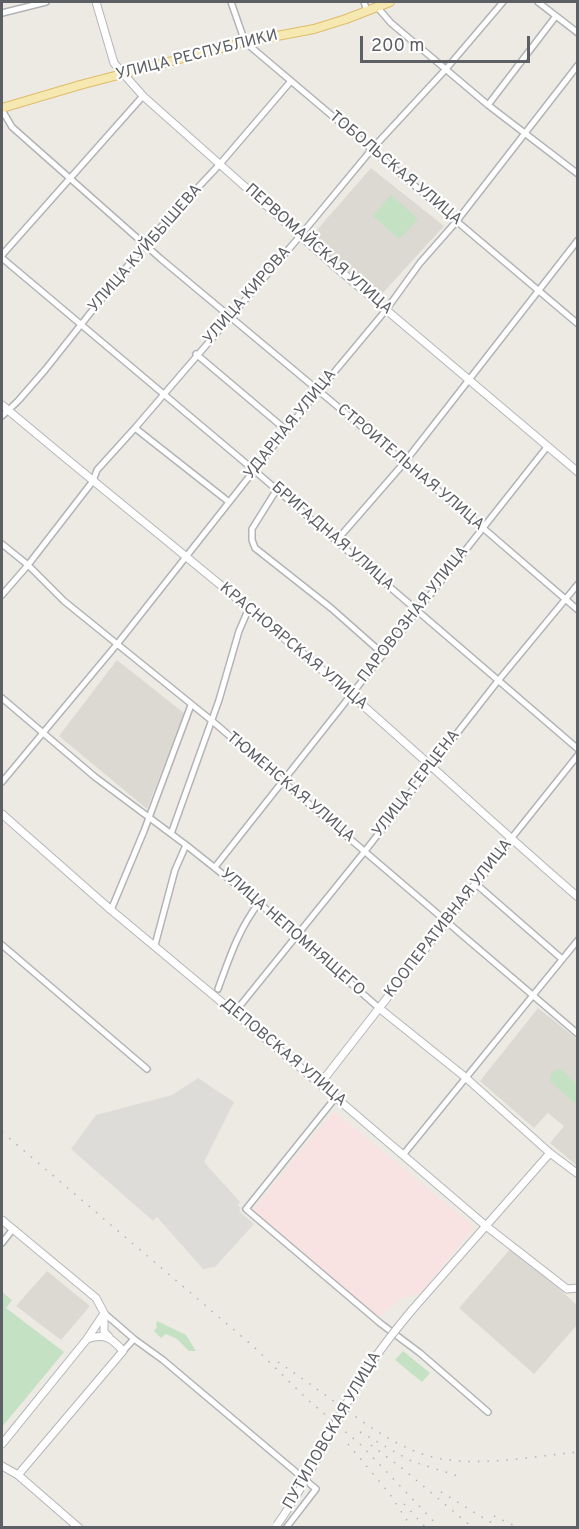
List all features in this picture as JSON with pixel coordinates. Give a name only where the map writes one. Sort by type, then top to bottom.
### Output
[{"type":"main road","name":"ПЕРВОМАЙСКАЯ УЛИЦА","points":[[96,2],[114,63],[143,96],[300,236],[468,381],[578,472]]},
{"type":"main road","name":"УЛИЦА РЕСПУБЛИКИ","points":[[2,109],[80,85],[245,42],[314,30],[390,2]]},
{"type":"main road","name":"КРАСНОЯРСКАЯ УЛИЦА","points":[[4,407],[249,608],[351,695],[510,840],[578,897]]},
{"type":"main road","name":"ДЕПОВСКАЯ УЛИЦА","points":[[2,814],[111,910],[336,1097],[486,1226],[567,1289],[578,1288]]},
{"type":"main road","name":"КООПЕРАТИВНАЯ УЛИЦА","points":[[320,1084],[510,840]]},
{"type":"main road","name":"УЛИЦА НЕПОМНЯЩЕГО","points":[[380,1008],[465,1077],[550,1153],[578,1174]]},
{"type":"main road","name":"ПУТИЛОВСКАЯ УЛИЦА","points":[[276,1526],[297,1496],[358,1384],[381,1349],[412,1310],[550,1153]]},
{"type":"main road","points":[[2,1220],[96,1298],[104,1313],[104,1332],[123,1352],[18,1475]]},
{"type":"main road","points":[[2,1444],[87,1339],[104,1313]]},
{"type":"main road","points":[[87,1339],[98,1335],[112,1340]]},
{"type":"main road","points":[[2,1466],[18,1475],[79,1527]]},
{"type":"street","points":[[2,13],[46,2]]},
{"type":"street","points":[[231,2],[245,42]]},
{"type":"street","points":[[364,2],[368,11]]},
{"type":"street","name":"УЛИЦА КИРОВА","points":[[2,595],[93,481],[97,470],[300,236],[372,149],[446,69],[502,2]]},
{"type":"street","points":[[538,2],[578,33]]},
{"type":"street","points":[[545,7],[550,2]]},
{"type":"street","points":[[378,8],[391,23],[488,105],[575,172],[578,163]]},
{"type":"street","points":[[488,105],[556,15]]},
{"type":"street","name":"ТОБОЛЬСКАЯ УЛИЦА","points":[[245,42],[578,324]]},
{"type":"street","name":"УДАРНАЯ УЛИЦА","points":[[2,782],[118,643],[286,430],[386,310],[420,263],[456,222],[578,65]]},
{"type":"street","name":"УЛИЦА КУЙБЫШЕВА","points":[[2,416],[4,407],[25,393],[145,244],[220,164],[291,81]]},
{"type":"street","points":[[2,256],[143,96]]},
{"type":"street","name":"СТРОИТЕЛЬНАЯ УЛИЦА","points":[[2,109],[12,127],[145,244],[317,392],[483,528],[578,610]]},
{"type":"street","points":[[337,540],[404,463],[578,240]]},
{"type":"street","name":"БРИГАДНАЯ УЛИЦА","points":[[2,256],[80,325],[337,540],[497,682],[578,749]]},
{"type":"street","points":[[196,354],[286,430]]},
{"type":"street","points":[[135,428],[230,502]]},
{"type":"street","name":"ПАРОВОЗНАЯ УЛИЦА","points":[[215,867],[547,447]]},
{"type":"street","points":[[277,489],[252,529],[255,548],[331,608],[383,654]]},
{"type":"street","name":"ТЮМЕНСКАЯ УЛИЦА","points":[[2,544],[28,565],[64,601],[211,720],[578,1034]]},
{"type":"street","name":"УЛИЦА ГЕРЦЕНА","points":[[235,1012],[497,682],[578,584]]},
{"type":"street","points":[[171,834],[219,700],[239,631],[249,608]]},
{"type":"street","name":"УЛИЦА НЕПОМНЯЩЕГО","points":[[2,699],[148,818],[215,867],[380,1008]]},
{"type":"street","points":[[111,910],[126,877],[191,705]]},
{"type":"street","name":"КООПЕРАТИВНАЯ УЛИЦА","points":[[510,840],[578,755]]},
{"type":"street","points":[[155,945],[175,870],[186,845]]},
{"type":"street","points":[[476,884],[562,959]]},
{"type":"street","points":[[218,989],[232,949],[251,913],[259,903]]},
{"type":"street","points":[[403,1155],[578,940]]},
{"type":"street","points":[[2,945],[147,1069]]},
{"type":"street","points":[[336,1097],[246,1209],[488,1412]]},
{"type":"street","points":[[2,1243],[13,1229]]},
{"type":"street","points":[[104,1313],[316,1489],[286,1527]]},
{"type":"street","points":[[123,1352],[134,1339]]},
{"type":"shaded area","points":[[371,168],[444,226],[379,297],[309,239]]},
{"type":"shaded area","points":[[117,660],[184,713],[147,809],[59,736]]},
{"type":"shaded area","points":[[538,1008],[577,1039],[576,1165],[550,1143],[564,1126],[548,1113],[534,1128],[480,1081]]},
{"type":"shaded area","points":[[198,1078],[234,1102],[204,1162],[240,1202],[239,1211],[254,1224],[215,1267],[203,1269],[157,1217],[153,1221],[71,1149],[96,1115],[172,1095]]},
{"type":"shaded area","points":[[334,1111],[474,1227],[421,1293],[399,1299],[377,1319],[250,1213]]},
{"type":"shaded area","points":[[512,1247],[577,1305],[577,1325],[534,1374],[459,1308]]},
{"type":"shaded area","points":[[47,1271],[90,1306],[61,1340],[16,1306]]},
{"type":"green space","points":[[391,195],[418,219],[399,239],[373,216]]},
{"type":"green space","points":[[561,1069],[577,1084],[577,1103],[550,1081],[551,1074]]},
{"type":"green space","points":[[2,1292],[12,1300],[6,1308],[64,1352],[2,1427]]},
{"type":"green space","points":[[157,1321],[186,1335],[196,1351],[189,1351],[177,1339],[166,1334],[161,1338],[154,1331]]},
{"type":"green space","points":[[403,1351],[430,1373],[422,1382],[395,1360]]},
{"type":"railway","points":[[2,1132],[254,1347],[308,1400],[361,1445],[440,1528]]},
{"type":"railway","points":[[278,1362],[388,1438],[433,1457],[481,1461],[578,1452]]},
{"type":"railway","points":[[360,1432],[411,1461],[461,1477]]},
{"type":"railway","points":[[348,1444],[389,1493],[412,1528]]},
{"type":"railway","points":[[371,1445],[473,1528]]},
{"type":"railway","points":[[441,1492],[500,1528]]},
{"type":"railway","points":[[404,1504],[426,1528]]},
{"type":"railway","points":[[494,1516],[519,1528]]}]
